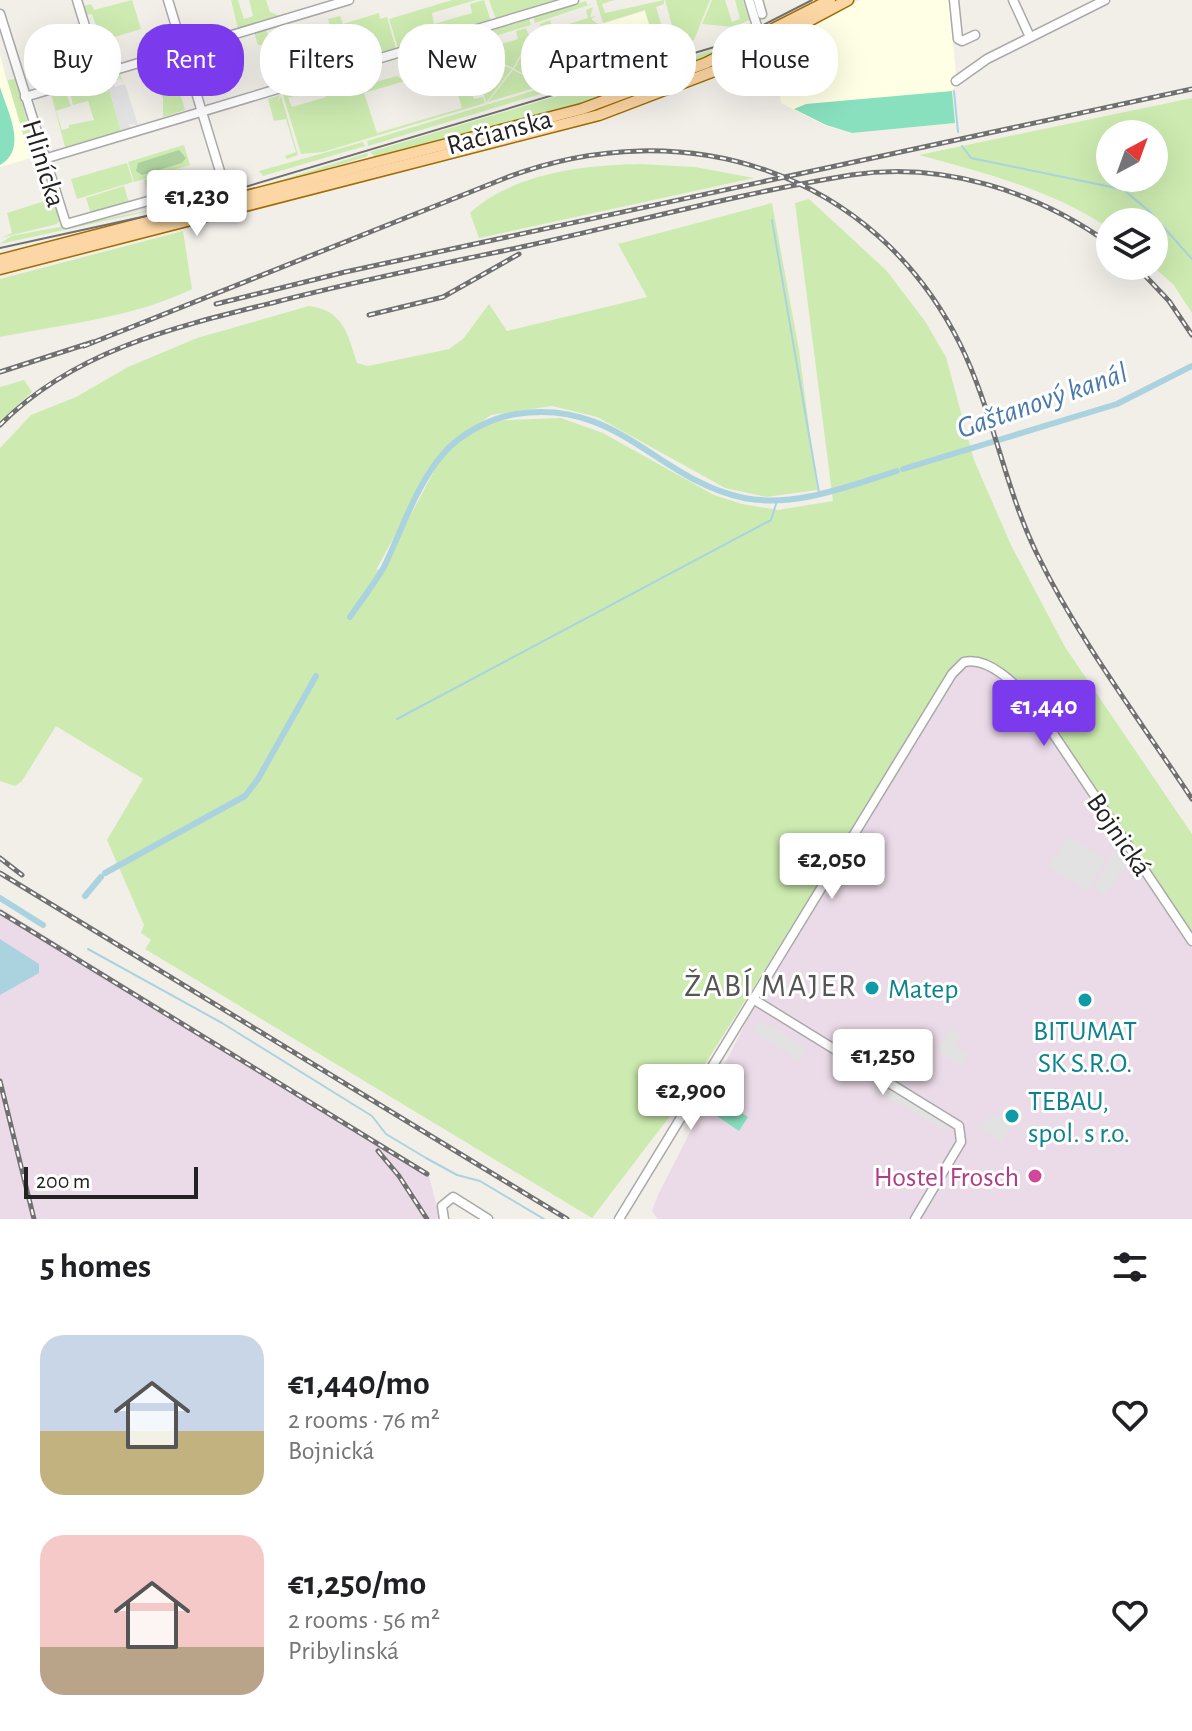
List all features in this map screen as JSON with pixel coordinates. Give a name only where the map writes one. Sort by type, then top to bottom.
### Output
[{"type":"main road","name":"Račianska","points":[[791,24],[830,0]]},
{"type":"main road","name":"Račianska","points":[[799,24],[848,0]]},
{"type":"main road","name":"Račianska","points":[[0,260],[582,109],[712,62]]},
{"type":"main road","name":"Račianska","points":[[0,269],[216,216],[599,115],[691,81],[712,69]]},
{"type":"main road","points":[[216,216],[229,201],[245,208]]},
{"type":"street","points":[[77,0],[84,24]]},
{"type":"street","points":[[168,0],[175,24]]},
{"type":"street","points":[[244,31],[349,0]]},
{"type":"street","points":[[44,159],[574,0]]},
{"type":"street","points":[[749,0],[756,24]]},
{"type":"street","points":[[758,0],[762,14]]},
{"type":"street","points":[[954,0],[958,39],[962,41],[975,35]]},
{"type":"street","points":[[1013,0],[1030,37]]},
{"type":"street","points":[[956,81],[987,59],[1090,3],[1105,0]]},
{"type":"street","name":"Hlinícka","points":[[0,14],[63,221],[73,225],[223,180]]},
{"type":"street","points":[[197,96],[229,201]]},
{"type":"street","name":"Bojnická","points":[[619,1219],[952,674],[970,661],[997,672],[1032,702],[1192,941]]},
{"type":"street","points":[[753,999],[959,1126],[961,1142],[915,1219]]},
{"type":"street","points":[[443,1216],[443,1204],[453,1197],[488,1219]]},
{"type":"shaded area","points":[[860,0],[949,0],[957,85],[952,90],[955,123],[852,133],[826,126],[781,103],[780,96],[838,96],[838,24],[818,24]]},
{"type":"shaded area","points":[[645,11],[649,24],[602,24]]},
{"type":"shaded area","points":[[0,55],[7,80],[15,79],[38,156],[0,167]]},
{"type":"shaded area","points":[[125,84],[138,125],[129,124],[130,128],[121,131],[111,96],[121,96],[121,85]]},
{"type":"shaded area","points":[[216,184],[218,189],[105,220],[104,217]]},
{"type":"shaded area","points":[[976,660],[1024,691],[1192,941],[1192,1219],[658,1219],[652,1211],[658,1195],[767,981],[955,668]]},
{"type":"shaded area","points":[[1068,836],[1106,860],[1087,891],[1048,867]]},
{"type":"shaded area","points":[[1115,850],[1127,867],[1104,896],[1093,888]]},
{"type":"shaded area","points":[[0,908],[428,1172],[440,1219],[0,1219]]},
{"type":"shaded area","points":[[760,1020],[806,1048],[799,1060],[752,1031]]},
{"type":"shaded area","points":[[950,1029],[962,1036],[956,1046],[970,1054],[962,1067],[937,1051]]},
{"type":"shaded area","points":[[882,1085],[939,1120],[951,1134],[875,1090]]},
{"type":"shaded area","points":[[995,1114],[1012,1125],[1001,1142],[980,1129],[988,1117],[992,1119]]},
{"type":"green space","points":[[132,0],[139,24],[137,30],[121,35],[121,24],[95,24],[92,14],[86,15],[84,6],[91,4],[94,10]]},
{"type":"green space","points":[[231,0],[238,0],[244,19],[253,16],[249,0],[266,0],[270,12],[280,16],[244,27],[244,24],[237,24]]},
{"type":"green space","points":[[452,0],[476,0],[432,13],[434,24],[398,24],[398,48],[389,19]]},
{"type":"green space","points":[[484,0],[491,21],[481,24],[434,24],[472,13],[470,4]]},
{"type":"green space","points":[[489,0],[560,0],[496,19]]},
{"type":"green space","points":[[596,0],[615,0],[602,4],[605,13],[664,0],[664,4],[656,7],[661,24],[649,24],[645,10],[603,23]]},
{"type":"green space","points":[[665,0],[710,0],[696,35],[696,24],[671,24]]},
{"type":"green space","points":[[712,0],[725,0],[732,22],[740,19],[735,0],[743,0],[749,20],[740,24],[702,24]]},
{"type":"green space","points":[[586,1],[587,5],[592,4],[535,23],[533,17]]},
{"type":"green space","points":[[593,7],[590,17],[596,16],[591,19],[598,24],[569,24],[588,18],[586,10]]},
{"type":"green space","points":[[379,13],[380,19],[387,17],[396,49],[382,53],[382,24],[343,24]]},
{"type":"green space","points":[[340,16],[343,24],[329,24],[328,19]]},
{"type":"green space","points":[[529,18],[531,24],[521,24],[521,28],[505,33],[505,25]]},
{"type":"green space","points":[[260,30],[260,45],[258,45],[254,32]]},
{"type":"green space","points":[[521,30],[521,54],[513,68],[505,65],[505,43],[518,39],[516,31]]},
{"type":"green space","points":[[712,50],[712,55],[696,62],[696,55]]},
{"type":"green space","points":[[521,56],[521,72],[514,69]]},
{"type":"green space","points":[[505,66],[512,69],[505,78]]},
{"type":"green space","points":[[513,70],[521,74],[521,92],[488,102],[493,96],[505,96],[505,80]]},
{"type":"green space","points":[[397,76],[398,83],[382,88],[382,80]]},
{"type":"green space","points":[[15,79],[38,156],[30,158],[7,80]]},
{"type":"green space","points":[[0,87],[15,140],[9,158],[0,165]]},
{"type":"green space","points":[[952,91],[955,123],[852,133],[826,125],[794,109],[806,104]]},
{"type":"green space","points":[[521,94],[534,96],[368,146],[367,141]]},
{"type":"green space","points":[[52,96],[67,96],[71,106],[56,111],[62,130],[69,128],[69,125],[94,120],[88,101],[73,105],[71,96],[111,96],[121,131],[65,147]]},
{"type":"green space","points":[[181,96],[185,110],[163,117],[163,98]]},
{"type":"green space","points":[[280,96],[276,105],[281,96],[298,155],[287,159],[285,156],[296,152],[286,119],[274,121],[268,99]]},
{"type":"green space","points":[[283,96],[295,96],[288,98],[292,107],[326,96],[365,96],[377,133],[462,108],[458,96],[483,97],[485,103],[323,152],[301,154]]},
{"type":"green space","points":[[558,96],[607,96],[515,124],[422,147],[375,157],[370,152]]},
{"type":"green space","points":[[1192,98],[1192,313],[1168,280],[1168,208],[1096,208],[1096,220],[1042,193],[919,155]]},
{"type":"green space","points":[[363,142],[365,146],[263,176],[259,171]]},
{"type":"green space","points":[[184,145],[190,165],[134,182],[128,162]]},
{"type":"green space","points":[[179,150],[186,158],[182,163],[142,175],[136,171],[138,163]]},
{"type":"green space","points":[[367,153],[368,156],[243,192]]},
{"type":"green space","points":[[127,163],[133,182],[77,199],[71,179]]},
{"type":"green space","points":[[640,164],[695,167],[754,178],[479,238],[470,213],[507,189],[528,180],[573,169]]},
{"type":"green space","points":[[181,169],[186,185],[196,183],[197,186],[140,200],[149,197],[144,180]]},
{"type":"green space","points":[[124,186],[129,203],[91,214],[86,198]]},
{"type":"green space","points":[[218,190],[141,213],[0,244],[11,236],[140,212]]},
{"type":"green space","points":[[54,198],[60,220],[57,224],[0,238],[12,233],[7,213]]},
{"type":"green space","points":[[809,199],[886,270],[925,321],[946,357],[974,460],[1011,545],[1065,647],[1192,834],[1192,941],[1024,691],[976,660],[955,668],[683,1099],[592,1218],[145,949],[151,940],[141,933],[144,925],[107,840],[143,779],[56,726],[22,781],[15,786],[0,781],[0,448],[31,415],[76,397],[128,367],[197,338],[309,306],[320,308],[337,318],[347,333],[357,363],[368,366],[449,349],[463,339],[489,304],[507,331],[647,297],[618,244],[772,203],[799,350],[817,490],[766,497],[725,488],[597,417],[552,406],[491,415],[440,453],[376,570],[382,569],[443,454],[485,421],[561,418],[603,433],[714,495],[742,504],[778,510],[833,501],[795,203]]},
{"type":"green space","points":[[183,231],[192,289],[122,314],[0,337],[0,279]]},
{"type":"green space","points":[[24,380],[32,392],[0,421],[0,387]]},
{"type":"green space","points":[[723,1101],[748,1117],[739,1131],[714,1114]]},
{"type":"water","points":[[0,939],[39,964],[39,973],[0,995]]},
{"type":"waterway","points":[[954,91],[958,132]]},
{"type":"waterway","points":[[962,146],[971,158],[1096,184]]},
{"type":"waterway","points":[[1126,192],[1149,211],[1192,259]]},
{"type":"waterway","points":[[772,220],[819,493]]},
{"type":"waterway","name":"Gaštanový kanál","points":[[903,469],[1117,404],[1192,366]]},
{"type":"waterway","name":"Gaštanový kanál","points":[[350,617],[384,567],[433,466],[467,434],[506,416],[552,412],[582,418],[636,443],[713,489],[744,498],[802,498],[897,471]]},
{"type":"waterway","points":[[397,719],[771,520],[777,501]]},
{"type":"waterway","name":"Gaštanový kanál","points":[[105,873],[245,796],[258,779],[316,676]]},
{"type":"waterway","name":"Gaštanový kanál","points":[[85,896],[101,877]]},
{"type":"waterway","name":"Gaštanový kanál","points":[[0,898],[43,925]]},
{"type":"waterway","points":[[88,949],[222,1023],[372,1116],[386,1134],[426,1158],[457,1175],[480,1181],[544,1219]]},
{"type":"tram line","points":[[0,248],[151,215],[728,43],[812,0]]},
{"type":"railway","points":[[216,304],[345,272],[1192,89]]},
{"type":"railway","points":[[84,346],[508,177],[574,158],[641,151],[706,155],[768,171],[826,198],[878,236],[923,284],[960,344],[971,369],[1037,554],[1091,648],[1192,799]]},
{"type":"railway","points":[[0,425],[29,399],[92,360],[198,322],[367,280],[810,182],[885,172],[919,172],[953,177],[1020,195],[1096,235]]},
{"type":"railway","points":[[369,315],[443,297],[519,254]]},
{"type":"railway","points":[[1149,280],[1169,301],[1192,335]]},
{"type":"railway","points":[[0,372],[93,342]]},
{"type":"railway","points":[[0,858],[22,875]]},
{"type":"railway","points":[[0,873],[567,1219]]},
{"type":"railway","points":[[0,912],[427,1174]]},
{"type":"railway","points":[[0,1081],[34,1219]]},
{"type":"railway","points":[[378,1151],[399,1176],[427,1219]]},
{"type":"place","name":"Matep","points":[[872,988]]},
{"type":"place","name":"BITUMAT SK S.R.O.","points":[[1085,1000]]},
{"type":"place","name":"TEBAU, spol. s r.o.","points":[[1012,1116]]},
{"type":"place","name":"Hostel Frosch","points":[[1035,1176]]},
{"type":"district","name":"ŽABÍ MAJER","points":[[771,985]]}]
